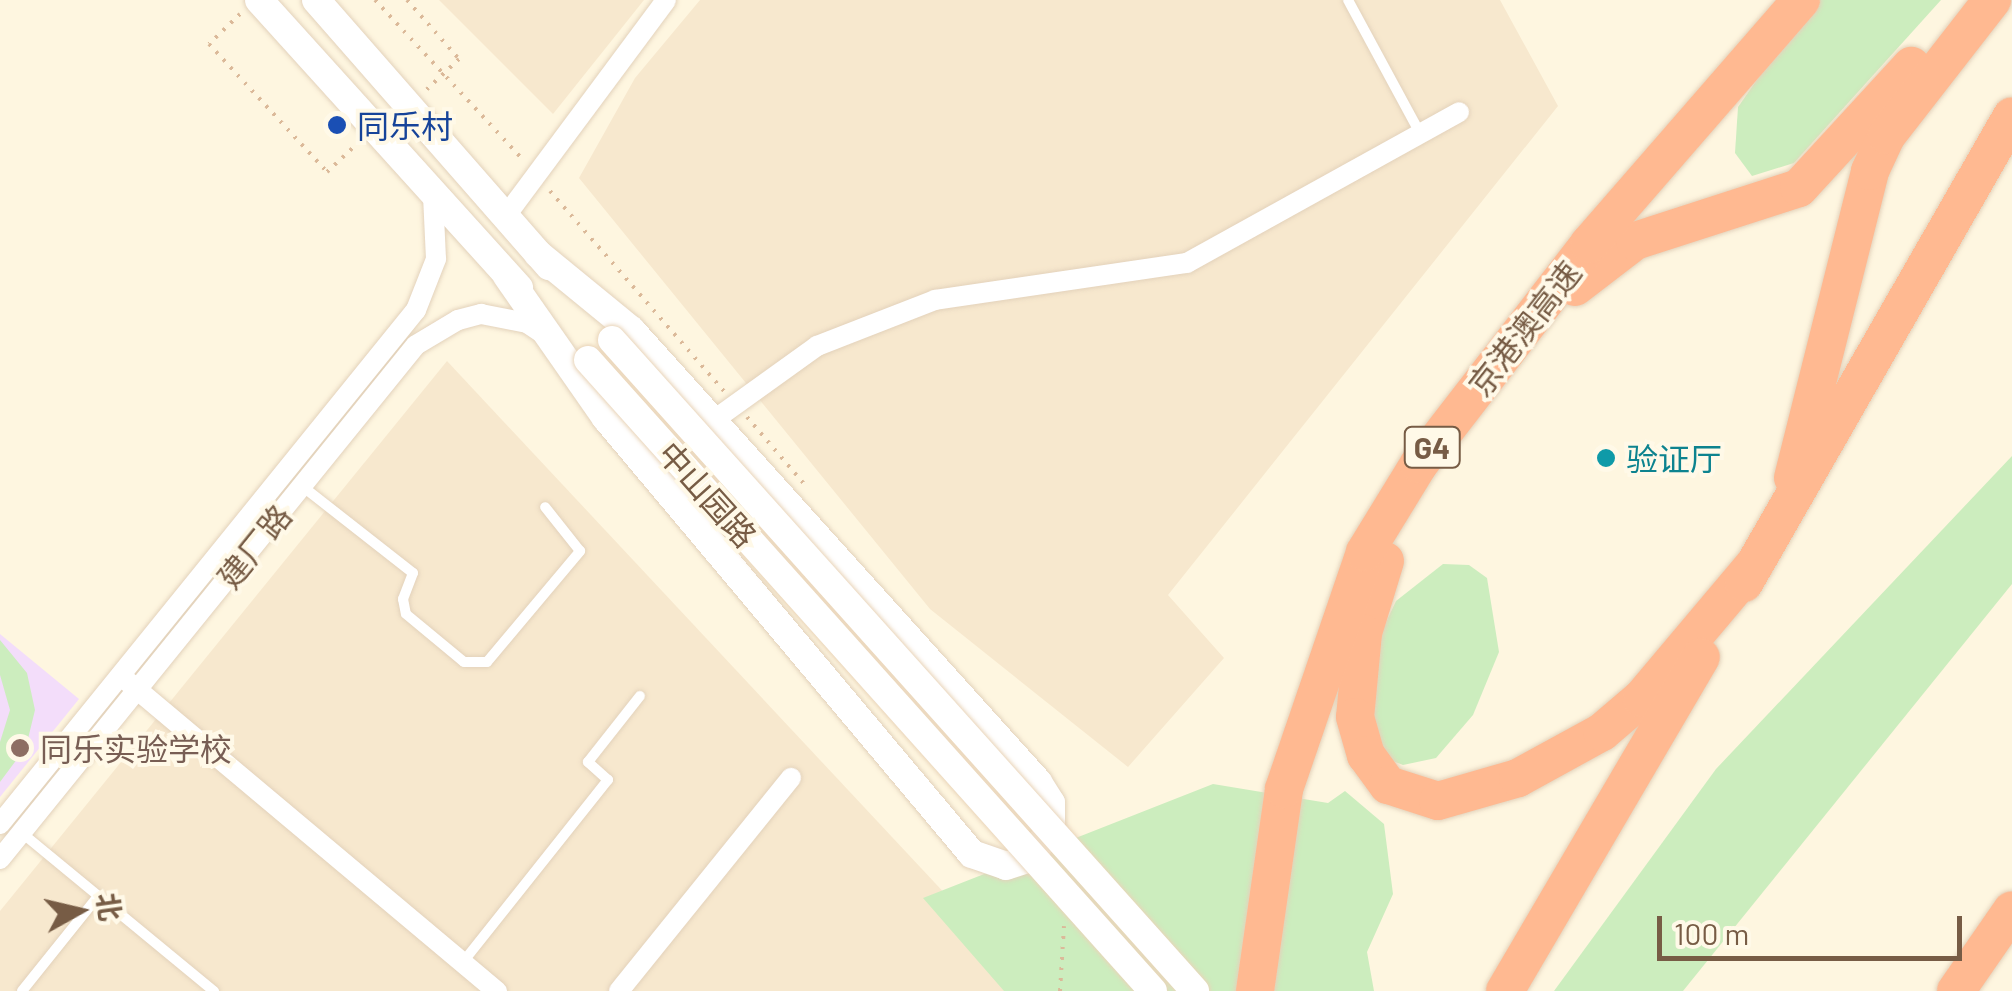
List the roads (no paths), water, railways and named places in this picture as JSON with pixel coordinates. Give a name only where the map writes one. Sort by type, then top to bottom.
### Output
[{"type":"highway","name":"京港澳高速","points":[[1255,991],[1284,789],[1351,583],[1419,464],[1529,322],[1801,0]]},
{"type":"highway","points":[[1529,322],[1634,241],[1799,188],[1969,0]]},
{"type":"highway","points":[[1780,523],[1870,171],[1887,135],[1992,0]]},
{"type":"highway","points":[[1505,991],[1780,523],[2012,116]]},
{"type":"highway","points":[[1598,270],[1429,488],[1387,555],[1356,670],[1355,716],[1366,755],[1388,784],[1438,802],[1494,788],[1548,764],[1642,698],[1755,564]]},
{"type":"highway","points":[[1956,991],[2012,910]]},
{"type":"main road","name":"中山园路","points":[[316,0],[612,340],[1196,991]]},
{"type":"main road","name":"中山园路","points":[[251,6],[374,129],[588,360],[1153,991]]},
{"type":"main road","points":[[507,276],[606,418],[972,854],[994,865],[1030,858],[1051,828],[1046,792],[632,330],[538,254]]},
{"type":"street","points":[[506,217],[666,0]]},
{"type":"street","points":[[714,420],[816,346],[935,300],[1186,263],[1459,112]]},
{"type":"street","name":"建厂路","points":[[0,824],[416,310],[436,259],[432,194]]},
{"type":"street","name":"建厂路","points":[[0,859],[302,486],[435,331],[481,314],[527,323],[548,337]]},
{"type":"street","points":[[120,676],[497,991]]},
{"type":"street","points":[[619,991],[791,778]]},
{"type":"lane","points":[[1348,0],[1420,133]]},
{"type":"lane","points":[[302,486],[413,573],[403,598],[406,614],[464,662],[488,662],[580,550],[544,507]]},
{"type":"lane","points":[[462,962],[608,780],[588,762],[640,696]]},
{"type":"lane","points":[[22,832],[214,991]]},
{"type":"lane","points":[[22,991],[98,896]]},
{"type":"place","name":"同乐村","points":[[337,125]]},
{"type":"place","name":"验证厅","points":[[1606,458]]},
{"type":"place","name":"同乐实验学校","points":[[20,748]]}]
